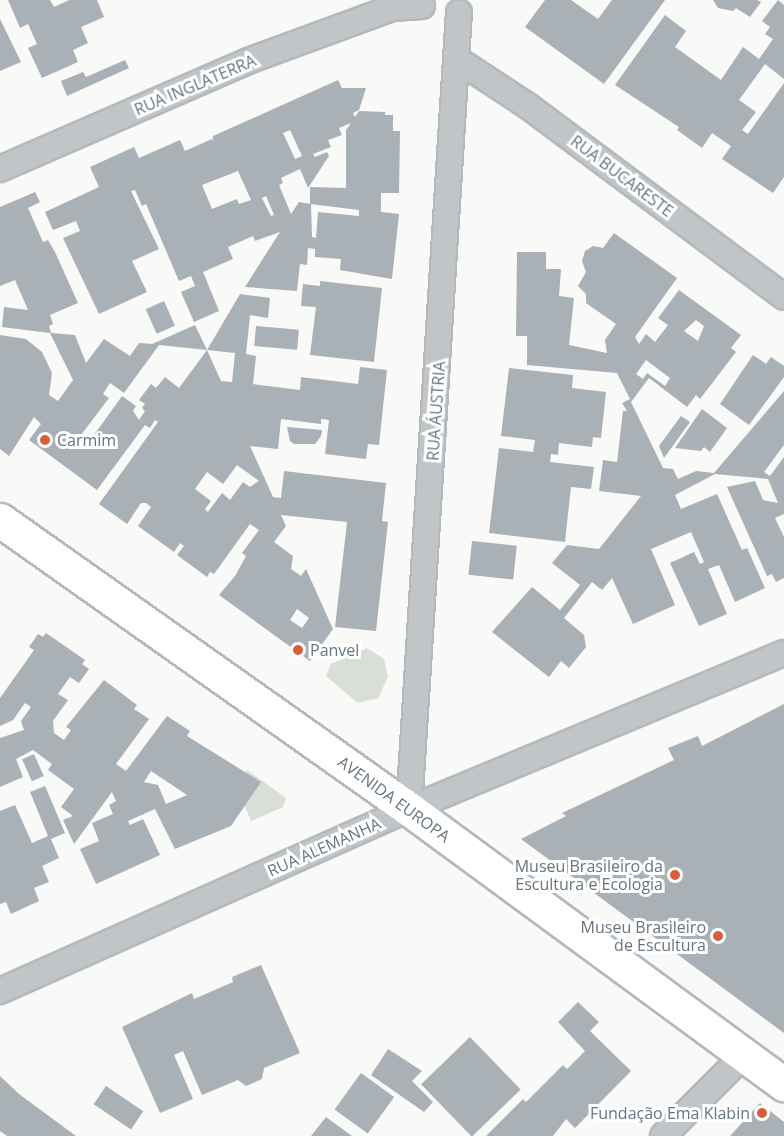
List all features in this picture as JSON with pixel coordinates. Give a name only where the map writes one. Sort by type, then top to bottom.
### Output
[{"type":"main road","name":"AVENIDA EUROPA","points":[[0,520],[409,809],[784,1084]]},
{"type":"street","points":[[409,4],[439,17],[464,7]]},
{"type":"street","name":"RUA INGLATERRA","points":[[0,169],[248,61],[409,4]]},
{"type":"street","name":"RUA ÁUSTRIA","points":[[409,809],[458,60],[464,7]]},
{"type":"street","name":"RUA BUCARESTE","points":[[458,60],[528,106],[784,297]]},
{"type":"street","name":"RUA ALEMANHA","points":[[0,991],[409,809],[784,653]]},
{"type":"street","points":[[663,1136],[744,1055]]},
{"type":"shaded area","points":[[367,648],[384,659],[388,677],[378,698],[358,703],[326,676],[331,664]]},
{"type":"shaded area","points":[[247,770],[286,798],[283,807],[251,821],[236,785]]},
{"type":"building","points":[[8,0],[50,0],[54,7],[69,0],[97,0],[104,17],[81,27],[88,43],[73,50],[78,62],[42,78],[28,48],[37,44],[28,24],[20,28]]},
{"type":"building","points":[[545,0],[571,0],[598,19],[612,0],[665,0],[604,84],[525,27]]},
{"type":"building","points":[[713,0],[757,0],[761,2],[750,17],[736,8],[733,11],[718,8]]},
{"type":"building","points":[[778,0],[784,5],[784,79],[765,64],[739,100],[756,112],[742,130],[748,134],[784,83],[784,177],[773,193],[722,159],[731,146],[712,133],[702,148],[677,130],[679,127],[615,85],[665,15],[686,31],[675,47],[721,80],[743,47],[759,59],[773,39],[765,34],[770,27],[762,21]]},
{"type":"building","points":[[0,19],[21,62],[0,71]]},
{"type":"building","points":[[125,60],[129,68],[67,96],[61,81],[83,72],[86,77]]},
{"type":"building","points":[[338,80],[342,88],[366,88],[359,110],[353,113],[355,117],[359,111],[385,112],[385,115],[393,115],[393,131],[400,131],[399,193],[381,193],[381,212],[399,214],[392,279],[340,270],[341,259],[315,257],[315,249],[308,248],[307,265],[300,264],[297,291],[245,287],[280,232],[255,241],[253,236],[228,247],[233,259],[203,272],[219,311],[194,322],[181,292],[195,286],[191,276],[179,281],[146,204],[142,206],[135,190],[131,191],[159,249],[132,261],[147,292],[99,314],[63,238],[80,231],[76,221],[53,230],[45,212],[99,187],[90,167],[134,147],[139,158],[180,140],[185,151],[212,139],[212,143],[213,136]],"holes":[[[351,123],[346,130],[346,188],[310,187],[310,204],[299,202],[291,214],[279,185],[283,183],[281,178],[300,169],[308,188],[329,156],[327,152],[315,157],[313,154],[331,147],[328,140],[342,135],[339,128]],[[290,130],[302,156],[295,159],[283,133]],[[238,171],[251,200],[239,204],[237,199],[212,209],[202,185]],[[266,196],[274,215],[271,216],[262,198]],[[311,204],[359,210],[359,216],[318,212],[316,238],[312,237]]]},
{"type":"building","points":[[35,192],[40,202],[28,208],[43,242],[48,240],[55,252],[78,303],[50,315],[53,324],[49,326],[51,333],[75,335],[86,363],[104,339],[130,356],[139,343],[152,344],[195,325],[207,350],[240,294],[270,298],[268,318],[250,315],[246,354],[256,356],[253,384],[300,390],[301,377],[358,384],[360,367],[387,370],[379,445],[368,444],[366,459],[325,454],[329,420],[321,419],[321,424],[281,419],[278,449],[250,446],[273,497],[281,498],[284,471],[386,483],[382,521],[388,522],[376,631],[335,627],[347,522],[281,515],[286,526],[274,542],[293,556],[291,569],[301,576],[306,569],[333,629],[310,661],[219,595],[235,576],[246,556],[242,553],[259,530],[250,524],[214,574],[210,572],[207,577],[177,555],[184,546],[180,543],[174,552],[138,526],[151,507],[146,503],[141,503],[127,524],[99,504],[158,422],[155,420],[150,428],[145,425],[97,490],[29,440],[41,424],[34,417],[9,456],[0,449],[0,335],[26,339],[42,352],[52,373],[49,395],[58,401],[73,380],[50,333],[2,327],[4,307],[28,310],[15,280],[0,286],[0,207]],"holes":[[[159,345],[207,350],[179,388],[165,377],[156,388],[151,384],[139,400],[145,404],[142,408],[145,411],[139,420],[133,411],[136,406],[122,396],[84,449],[75,443],[109,398],[103,394],[110,383],[124,393]],[[207,350],[235,353],[232,382],[221,381]],[[237,465],[259,481],[250,487],[243,482],[230,500],[222,493],[208,512],[205,509],[211,501],[195,489],[207,472],[223,484]],[[297,609],[309,618],[302,628],[290,620]]]},
{"type":"building","points":[[614,233],[677,278],[635,337],[639,344],[646,334],[655,342],[668,325],[658,318],[679,290],[741,335],[731,348],[736,352],[700,399],[696,395],[687,407],[649,378],[631,402],[663,468],[673,469],[678,479],[696,471],[714,473],[784,391],[784,445],[764,472],[770,476],[784,457],[784,514],[775,518],[784,537],[784,578],[776,582],[772,574],[767,576],[727,487],[755,481],[763,500],[778,503],[768,479],[715,474],[675,495],[681,509],[717,494],[742,550],[747,548],[765,588],[735,602],[719,565],[708,569],[727,614],[699,626],[670,563],[694,552],[700,564],[704,562],[691,532],[651,549],[675,605],[633,624],[612,578],[602,590],[592,582],[564,618],[584,635],[586,647],[569,668],[561,661],[549,677],[492,632],[532,587],[560,610],[580,585],[552,563],[567,545],[599,549],[641,496],[599,491],[603,460],[617,462],[623,411],[627,411],[622,403],[630,399],[617,373],[527,365],[527,336],[516,336],[517,252],[546,252],[546,269],[561,269],[559,296],[574,298],[569,345],[607,353],[605,340],[616,324],[586,303],[586,294],[578,286],[586,272],[582,261],[585,251],[593,246],[603,248]],"holes":[[[696,320],[704,326],[698,341],[684,331]],[[646,360],[670,378],[665,386],[647,373],[643,379],[636,374]]]},
{"type":"building","points":[[320,281],[382,288],[374,362],[310,355],[316,307],[301,306],[303,284],[320,286]]},
{"type":"building","points":[[164,301],[175,326],[157,334],[146,309]]},
{"type":"building","points":[[256,326],[299,330],[297,350],[254,346]]},
{"type":"building","points":[[753,355],[766,364],[771,357],[784,366],[784,377],[749,425],[720,404]]},
{"type":"building","points":[[509,368],[573,375],[572,388],[606,392],[601,438],[593,437],[592,447],[559,443],[558,455],[551,454],[550,462],[594,467],[591,489],[571,487],[565,542],[489,533],[499,448],[533,452],[535,440],[501,436]]},
{"type":"building","points":[[702,409],[727,428],[710,452],[704,447],[701,451],[675,448]]},
{"type":"building","points":[[681,416],[690,422],[664,458],[659,446]]},
{"type":"building","points":[[287,427],[322,430],[321,436],[315,444],[294,444],[290,441]]},
{"type":"building","points":[[472,541],[517,546],[513,580],[468,575]]},
{"type":"building","points":[[46,633],[85,660],[82,664],[89,669],[79,683],[70,677],[58,694],[68,700],[53,721],[54,733],[64,740],[71,730],[66,727],[104,680],[137,705],[134,709],[149,719],[116,764],[126,771],[167,716],[190,731],[187,736],[261,782],[231,826],[175,849],[155,809],[128,821],[130,825],[143,819],[160,855],[96,884],[80,849],[99,841],[92,823],[113,814],[109,805],[116,801],[112,792],[74,844],[63,820],[73,816],[61,807],[74,789],[48,770],[52,764],[33,750],[16,759],[23,777],[0,787],[0,738],[24,730],[21,721],[31,707],[25,703],[13,720],[0,726],[0,698],[34,650],[29,647],[38,634],[43,637]],"holes":[[[151,771],[187,795],[166,804],[158,785],[144,782]]]},
{"type":"building","name":"Museu Brasileiro de Escultura","points":[[784,704],[784,1033],[521,839],[566,816],[562,813],[674,760],[668,748],[698,736],[702,746]]},
{"type":"building","points":[[34,754],[44,776],[32,781],[22,759]]},
{"type":"building","points":[[45,786],[65,833],[51,839],[59,858],[42,866],[49,882],[34,888],[39,901],[11,914],[6,902],[0,904],[0,811],[15,805],[32,843],[48,836],[30,792]]},
{"type":"building","points":[[261,965],[300,1053],[264,1068],[262,1079],[246,1086],[238,1080],[202,1095],[183,1051],[174,1055],[193,1099],[160,1113],[122,1027],[192,993],[194,999],[233,982],[232,977]]},
{"type":"building","points":[[578,1002],[599,1022],[590,1031],[631,1071],[575,1128],[566,1119],[553,1136],[486,1136],[523,1099],[526,1102],[563,1065],[567,1069],[585,1051],[558,1022]]},
{"type":"building","points":[[470,1037],[521,1090],[471,1136],[421,1084]]},
{"type":"building","points":[[388,1049],[422,1071],[412,1081],[433,1102],[424,1112],[371,1075]]},
{"type":"building","points":[[361,1073],[394,1097],[368,1134],[335,1109]]},
{"type":"building","points":[[0,1076],[19,1094],[76,1136],[7,1136],[0,1131]]},
{"type":"building","points":[[106,1086],[143,1111],[131,1129],[94,1104]]},
{"type":"building","name":"Fundação Ema Klabin","points":[[760,1103],[784,1122],[784,1136],[730,1136]]},
{"type":"building","points":[[326,1117],[352,1136],[311,1136]]},
{"type":"place","name":"Carmim","points":[[45,440]]},
{"type":"place","name":"Panvel","points":[[298,650]]},
{"type":"place","name":"Museu Brasileiro da Escultura e Ecologia","points":[[675,875]]},
{"type":"place","name":"Museu Brasileiro de Escultura","points":[[718,936]]},
{"type":"place","name":"Fundação Ema Klabin","points":[[762,1113]]}]
